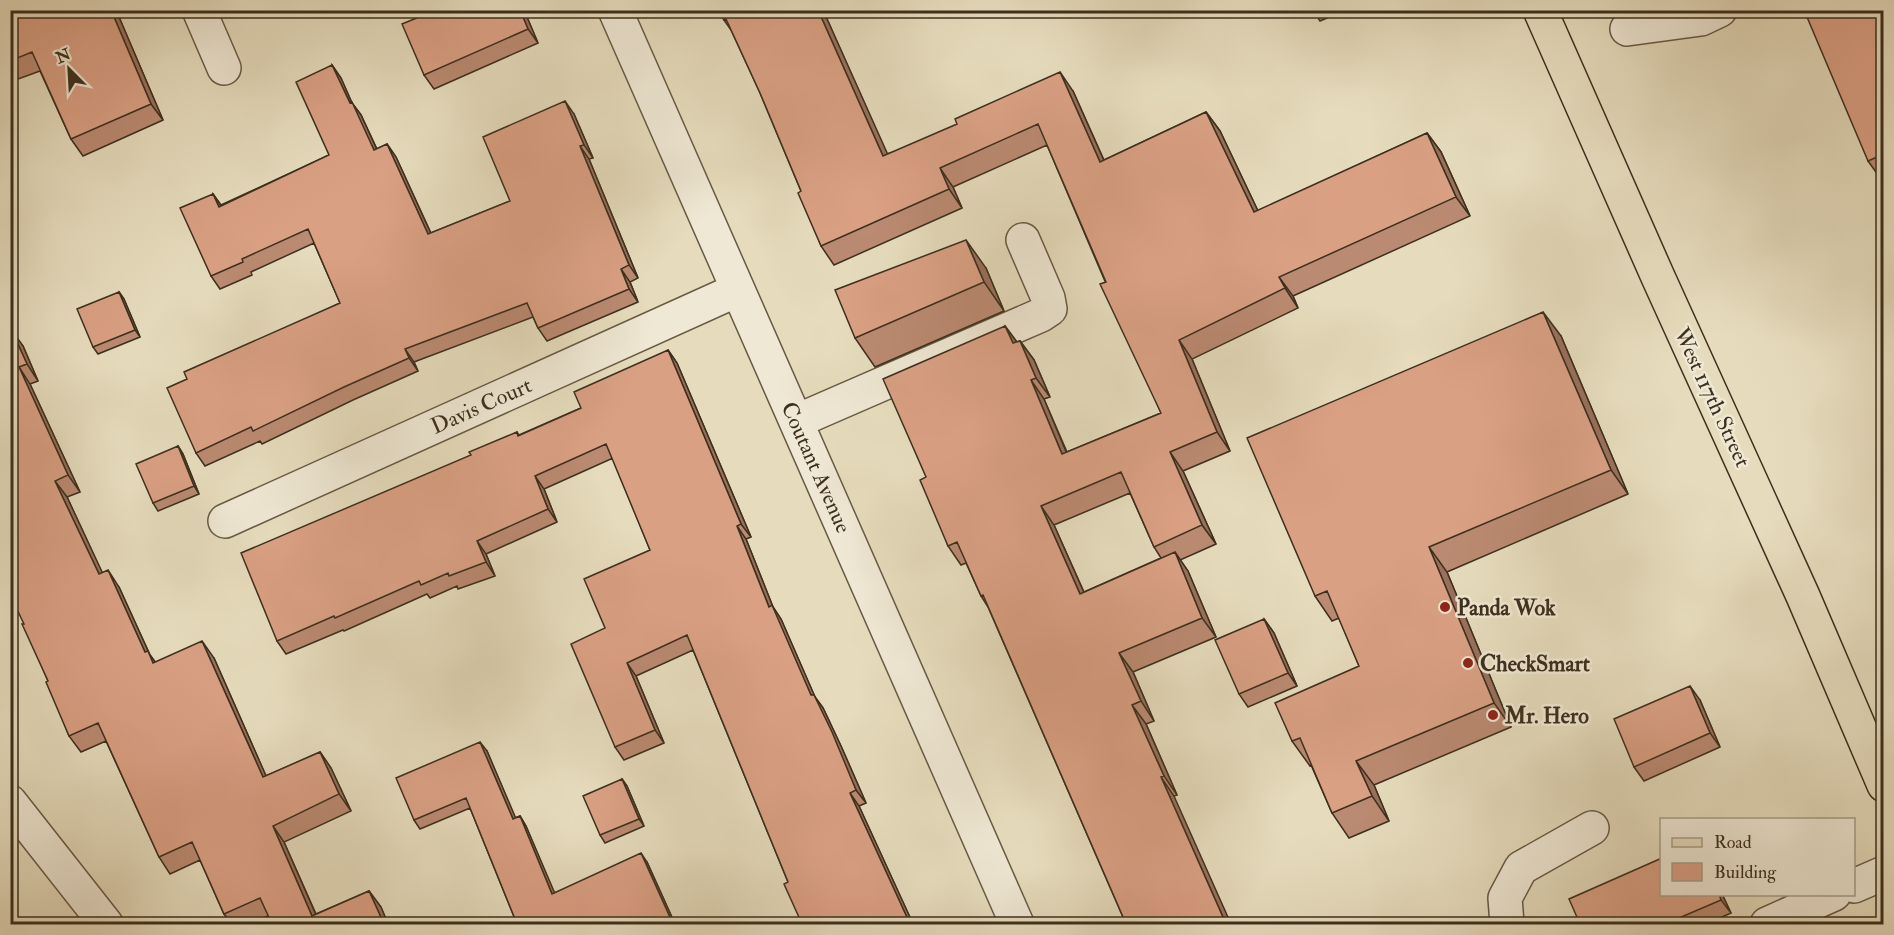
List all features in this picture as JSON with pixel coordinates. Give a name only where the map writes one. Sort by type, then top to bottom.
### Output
[{"type":"main road","name":"West 117th Street","points":[[1540,10],[1803,596],[1884,784]]},
{"type":"street","points":[[199,10],[224,68]]},
{"type":"street","name":"Coutant Avenue","points":[[615,10],[1017,924]]},
{"type":"street","points":[[1627,29],[1701,19],[1720,10]]},
{"type":"street","points":[[796,421],[1041,315],[1050,309],[1048,298],[1023,240]]},
{"type":"street","name":"Davis Court","points":[[225,520],[737,290]]},
{"type":"street","points":[[10,802],[106,924]]},
{"type":"street","points":[[1507,924],[1504,898],[1521,868],[1592,828]]},
{"type":"street","points":[[1855,886],[1884,873]]},
{"type":"street","points":[[1767,924],[1830,896]]},
{"type":"building","points":[[10,10],[111,10],[151,104],[71,139],[32,52],[10,61]]},
{"type":"building","points":[[422,10],[520,10],[528,29],[424,75],[402,24],[424,15]]},
{"type":"building","points":[[719,10],[818,10],[883,156],[957,124],[955,119],[1060,72],[1100,162],[1206,112],[1254,212],[1427,133],[1456,197],[1279,277],[1285,288],[1179,340],[1217,432],[1170,452],[1202,525],[1154,547],[1121,472],[1041,506],[1080,594],[1175,552],[1202,618],[1119,653],[1141,701],[1132,705],[1226,924],[1123,924],[1121,918],[1123,917],[983,595],[981,596],[957,542],[948,546],[920,480],[926,477],[883,379],[1005,326],[1013,343],[1020,341],[1036,378],[1031,380],[1062,454],[1161,413],[1100,284],[1106,282],[1038,124],[940,168],[949,189],[821,246],[760,93],[726,19],[724,20]]},
{"type":"building","points":[[1804,10],[1884,10],[1884,154],[1868,161]]},
{"type":"building","points":[[332,65],[374,150],[387,144],[428,234],[510,201],[483,137],[565,101],[584,145],[580,146],[629,265],[621,269],[629,289],[538,328],[527,303],[405,349],[409,358],[253,431],[251,427],[196,453],[167,388],[187,379],[184,372],[340,303],[308,229],[211,276],[180,208],[213,194],[219,207],[329,155],[296,82]]},
{"type":"building","points":[[966,240],[984,282],[855,338],[835,290]]},
{"type":"building","points":[[119,292],[135,330],[93,347],[77,309]]},
{"type":"building","points":[[1543,312],[1611,470],[1429,547],[1494,703],[1356,761],[1372,796],[1332,813],[1300,738],[1292,741],[1275,703],[1359,666],[1327,591],[1315,596],[1247,438]]},
{"type":"building","points":[[11,329],[27,364],[19,367],[68,475],[55,481],[99,574],[108,570],[145,652],[148,651],[153,663],[202,641],[263,777],[320,752],[339,794],[273,826],[312,916],[369,891],[384,924],[272,924],[260,898],[224,914],[192,842],[159,857],[98,723],[69,736],[46,682],[48,681],[10,595]]},
{"type":"building","points":[[668,350],[741,524],[737,526],[769,607],[772,605],[811,695],[814,695],[832,732],[856,790],[850,793],[910,924],[802,924],[784,884],[788,882],[687,635],[627,663],[655,730],[615,747],[571,644],[605,628],[584,579],[650,550],[606,444],[535,476],[548,509],[477,541],[486,562],[449,576],[448,573],[421,585],[419,581],[277,641],[241,553],[471,455],[469,452],[517,432],[518,436],[581,408],[574,392]]},
{"type":"building","points":[[178,446],[194,486],[153,503],[136,464]]},
{"type":"building","points":[[1264,619],[1288,673],[1239,694],[1215,640]]},
{"type":"building","points":[[1690,686],[1710,733],[1634,767],[1614,719]]},
{"type":"building","points":[[480,742],[513,819],[520,816],[552,894],[641,853],[673,924],[517,924],[466,798],[414,820],[396,778]]},
{"type":"building","points":[[622,779],[639,819],[600,835],[583,796]]},
{"type":"building","points":[[1660,859],[1660,896],[1720,896],[1721,900],[1665,924],[1580,924],[1569,899]]},
{"type":"place","name":"Panda Wok","points":[[1445,607]]},
{"type":"place","name":"CheckSmart","points":[[1468,663]]},
{"type":"place","name":"Mr. Hero","points":[[1493,715]]}]
